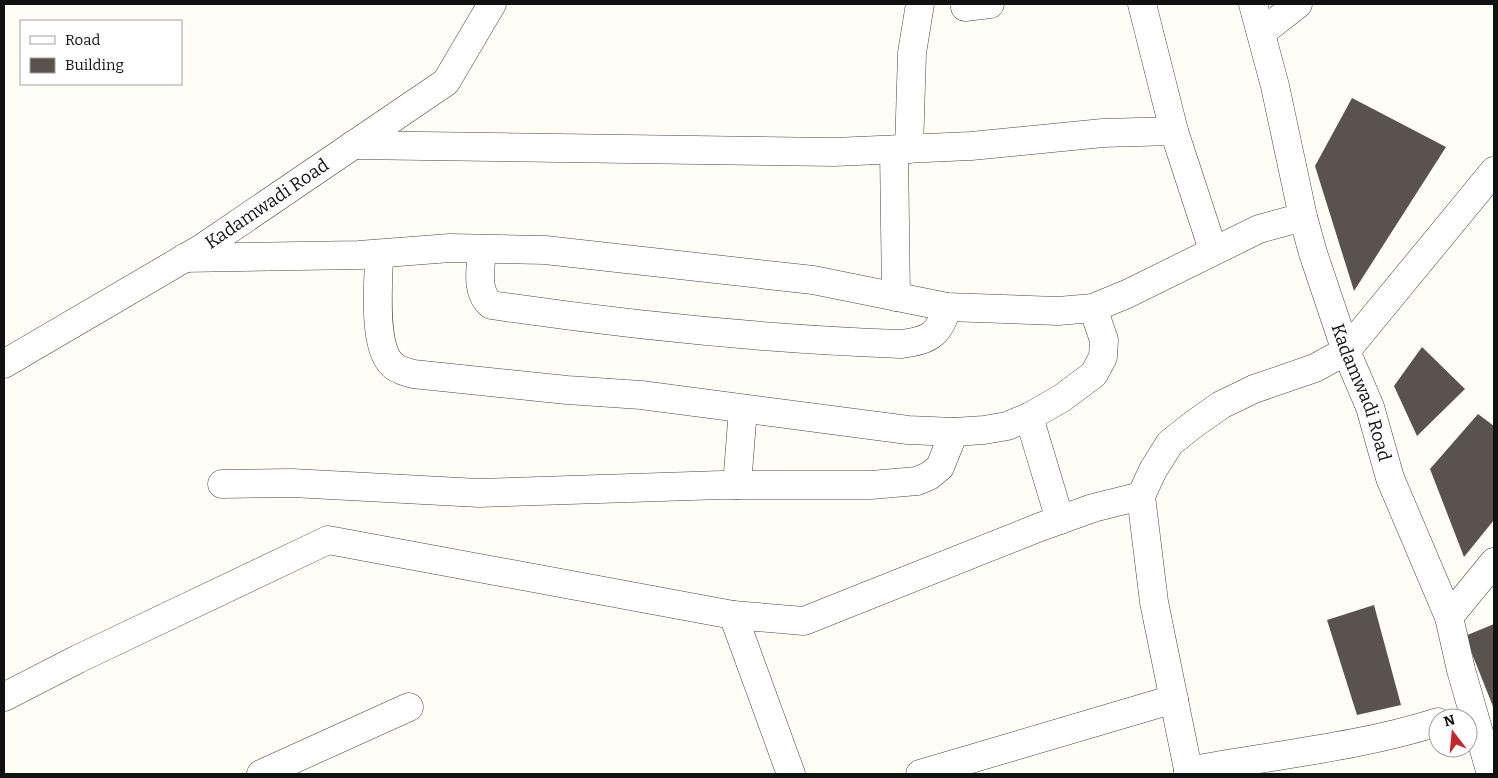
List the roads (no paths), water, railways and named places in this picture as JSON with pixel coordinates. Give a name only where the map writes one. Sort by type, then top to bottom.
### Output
[{"type":"street","name":"Kadamwadi Road","points":[[4,364],[184,258],[446,82],[492,4]]},
{"type":"street","points":[[896,297],[902,150],[912,53],[920,4]]},
{"type":"street","points":[[1142,4],[1174,131],[1213,250]]},
{"type":"street","name":"Kadamwadi Road","points":[[1253,4],[1275,86],[1303,217],[1346,351],[1370,407],[1390,478],[1449,617],[1462,708]]},
{"type":"street","points":[[1261,33],[1298,4]]},
{"type":"street","points":[[353,145],[834,152],[902,150],[1103,134],[1174,131]]},
{"type":"street","points":[[1428,725],[1336,748],[1256,758],[1188,773],[1154,602],[1142,496],[1153,470],[1170,443],[1194,424],[1221,405],[1254,389],[1315,368],[1346,351],[1494,171]]},
{"type":"street","points":[[184,258],[379,254],[450,248],[545,250],[813,280],[947,308],[1031,311],[1093,308],[1127,294],[1259,229],[1303,217]]},
{"type":"street","points":[[482,249],[480,286],[483,299],[490,305],[632,325],[794,340],[901,344],[918,342],[936,333],[947,308]]},
{"type":"street","points":[[379,254],[379,332],[384,352],[394,367],[413,374],[567,390],[641,395],[908,430],[954,432],[1008,426],[1029,417],[1062,398],[1094,374],[1103,357],[1104,340],[1093,308]]},
{"type":"street","points":[[737,485],[743,409]]},
{"type":"street","points":[[1029,417],[1060,520]]},
{"type":"street","points":[[222,484],[292,483],[479,493],[737,485],[871,485],[917,481],[929,476],[940,467],[954,432]]},
{"type":"street","points":[[4,697],[78,659],[328,540],[733,615],[804,621],[1060,520],[1093,508],[1142,496]]},
{"type":"street","points":[[1449,617],[1494,562]]},
{"type":"street","points":[[733,615],[792,774]]},
{"type":"street","points":[[934,773],[1174,699]]},
{"type":"street","points":[[261,774],[409,707]]},
{"type":"street","name":"Kadamwadi Road","points":[[1478,747],[1491,774]]}]
